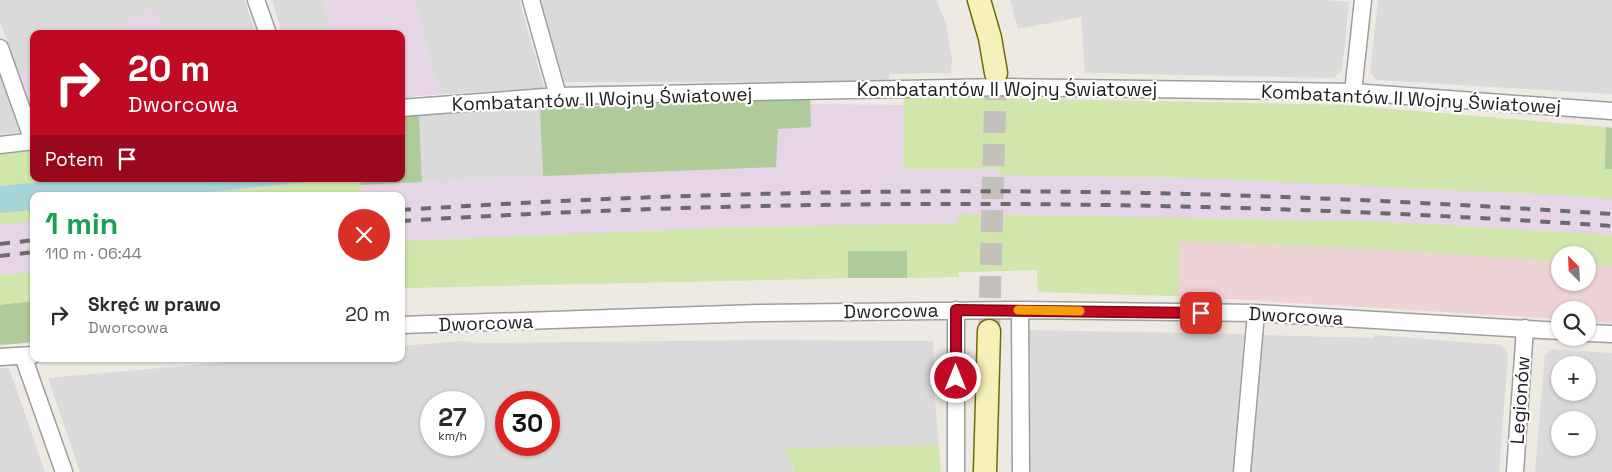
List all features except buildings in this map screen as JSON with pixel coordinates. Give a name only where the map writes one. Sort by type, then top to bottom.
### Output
[{"type":"main road","points":[[979,0],[990,38],[996,72]]},
{"type":"main road","points":[[985,472],[989,331]]},
{"type":"street","points":[[256,0],[267,30]]},
{"type":"street","points":[[531,0],[558,96]]},
{"type":"street","points":[[1352,92],[1363,0]]},
{"type":"street","points":[[0,48],[30,133]]},
{"type":"street","name":"Kombatantów II Wojny Światowej","points":[[405,108],[558,96],[1002,87],[1352,92],[1612,111]]},
{"type":"street","points":[[0,145],[30,141]]},
{"type":"street","points":[[956,310],[956,472]]},
{"type":"street","points":[[1020,310],[1021,472]]},
{"type":"street","name":"Dworcowa","points":[[405,326],[748,314],[1020,310],[1256,313],[1551,330]]},
{"type":"street","points":[[1242,472],[1256,313]]},
{"type":"street","name":"Legionów","points":[[1515,472],[1525,328]]},
{"type":"street","points":[[1596,333],[1612,334]]},
{"type":"street","points":[[0,357],[28,355]]},
{"type":"street","points":[[30,362],[64,472]]},
{"type":"shaded area","points":[[0,0],[244,0],[255,30],[162,30],[155,10],[123,21],[126,30],[30,30],[30,70],[18,74],[0,21]]},
{"type":"shaded area","points":[[272,0],[323,0],[332,30],[281,30]]},
{"type":"shaded area","points":[[323,0],[414,0],[439,94],[405,98],[405,30],[332,30]]},
{"type":"shaded area","points":[[414,0],[519,0],[544,88],[439,94]]},
{"type":"shaded area","points":[[541,0],[936,0],[946,23],[952,58],[951,73],[889,74],[889,82],[564,82]]},
{"type":"shaded area","points":[[1010,0],[1327,0],[1349,2],[1342,70],[1334,78],[1085,73],[1081,17],[1018,29]]},
{"type":"shaded area","points":[[1378,0],[1612,0],[1612,94],[1376,80],[1370,72]]},
{"type":"shaded area","points":[[155,10],[162,30],[126,30],[123,21]]},
{"type":"shaded area","points":[[30,70],[30,108],[18,74]]},
{"type":"shaded area","points":[[0,75],[19,132],[0,134]]},
{"type":"shaded area","points":[[936,97],[1343,105],[1612,128],[1612,266],[1596,265],[1596,246],[1551,246],[1551,261],[1367,248],[1179,242],[1179,296],[1038,292],[1037,270],[959,272],[959,277],[405,288],[405,192],[30,192],[30,342],[0,345],[0,154],[30,150],[30,182],[405,182],[405,165],[419,114],[423,182],[543,176],[540,108],[810,99],[811,104],[903,105],[904,98]]},
{"type":"shaded area","points":[[540,108],[543,176],[422,182],[419,114]]},
{"type":"shaded area","points":[[1179,242],[1367,248],[1551,261],[1551,291],[1596,291],[1596,265],[1612,266],[1612,323],[1596,322],[1596,301],[1551,301],[1551,318],[1179,296]]},
{"type":"shaded area","points":[[1028,330],[1244,334],[1234,472],[1030,472]]},
{"type":"shaded area","points":[[1259,335],[1374,338],[1375,335],[1501,345],[1508,354],[1499,472],[1248,472]]},
{"type":"shaded area","points":[[768,340],[933,341],[939,445],[787,448],[794,472],[80,472],[48,378],[227,362],[405,362],[405,346],[462,341],[479,343]]},
{"type":"shaded area","points":[[1553,349],[1612,353],[1612,472],[1535,472],[1545,355]]},
{"type":"shaded area","points":[[0,368],[9,368],[45,472],[0,472]]},
{"type":"green space","points":[[936,97],[1343,105],[1606,127],[1605,168],[1612,169],[1612,199],[1195,178],[1000,175],[999,169],[903,169],[904,98]]},
{"type":"green space","points":[[810,99],[811,127],[778,129],[776,167],[543,176],[540,108]]},
{"type":"green space","points":[[419,114],[422,182],[361,185],[360,182],[405,182],[405,115]]},
{"type":"green space","points":[[1606,127],[1612,128],[1612,169],[1605,169]]},
{"type":"green space","points":[[30,150],[30,182],[41,182],[0,186],[0,154]]},
{"type":"green space","points":[[310,182],[360,182],[361,192],[216,192]]},
{"type":"green space","points":[[30,210],[30,221],[0,225],[0,213]]},
{"type":"green space","points":[[958,214],[1375,221],[1612,235],[1612,266],[1596,265],[1596,246],[1551,246],[1551,261],[1367,248],[1179,242],[1179,296],[1038,292],[1037,270],[959,272],[959,277],[907,278],[906,251],[848,251],[848,278],[405,288],[405,241],[715,228],[958,223]]},
{"type":"green space","points":[[848,251],[907,251],[907,278],[848,278]]},
{"type":"green space","points":[[30,272],[30,301],[0,305],[0,275]]},
{"type":"green space","points":[[30,301],[30,342],[0,345],[0,305]]},
{"type":"green space","points":[[939,445],[941,472],[795,472],[786,448]]},
{"type":"water","points":[[41,182],[308,182],[208,192],[30,192],[30,210],[0,213],[0,186]]},
{"type":"tunnel","points":[[989,331],[996,73]]},
{"type":"railway","points":[[405,210],[622,198],[953,191],[1284,197],[1612,214]]},
{"type":"railway","points":[[405,221],[704,207],[855,204],[1007,204],[1310,210],[1612,226]]},
{"type":"railway","points":[[0,244],[30,240]]},
{"type":"railway","points":[[0,256],[30,252]]},
{"type":"slow traffic","points":[[1018,310],[1080,311]]},
{"type":"route","points":[[956,378],[956,310],[1201,313]]}]
